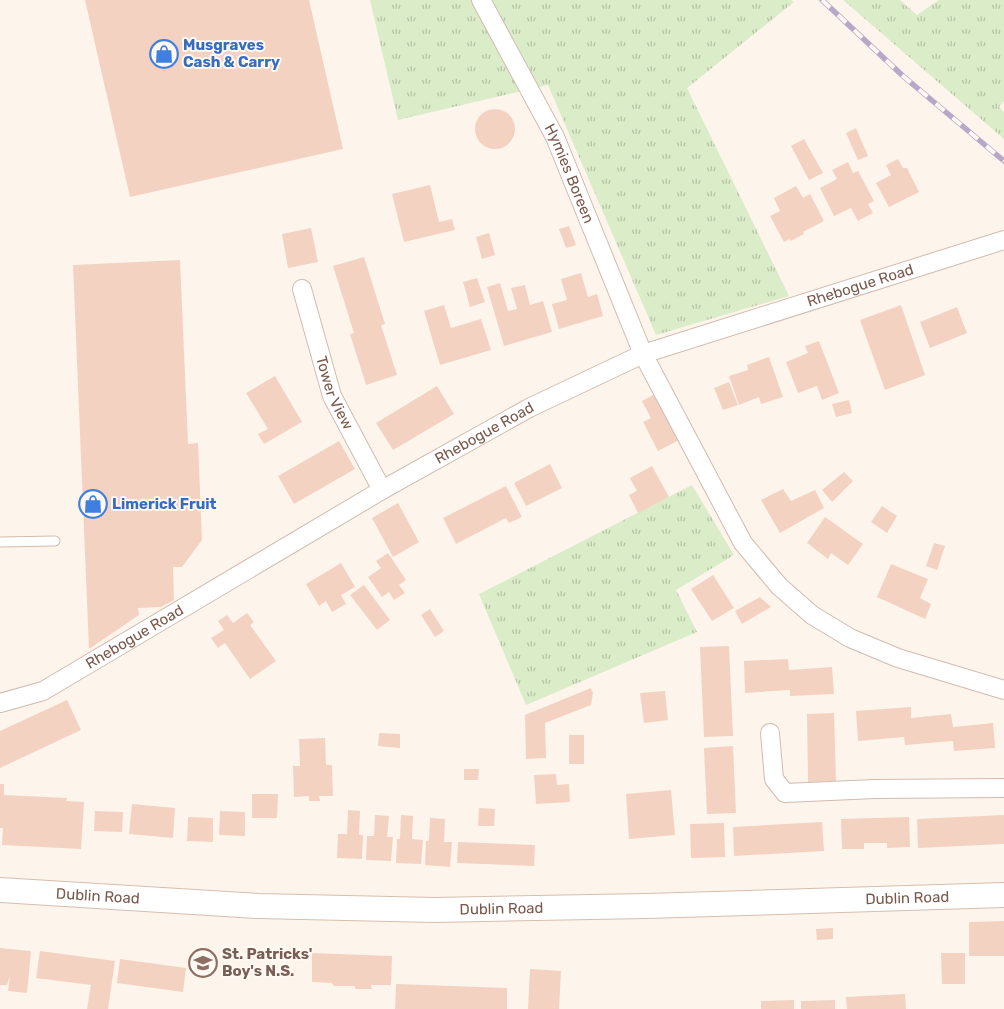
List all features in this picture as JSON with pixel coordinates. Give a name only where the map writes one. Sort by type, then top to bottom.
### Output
[{"type":"main road","name":"Dublin Road","points":[[0,890],[258,906],[434,910],[647,906],[1004,895]]},
{"type":"street","name":"Hymies Boreen","points":[[481,0],[555,137],[643,354],[743,543],[779,586],[812,615],[850,638],[898,658],[1004,690]]},
{"type":"street","name":"Rhebogue Road","points":[[0,703],[43,691],[382,490],[529,408],[643,354],[1004,240]]},
{"type":"street","name":"Tower View","points":[[302,289],[332,396],[382,490]]},
{"type":"street","points":[[770,733],[774,779],[785,793],[875,789],[1004,788]]},
{"type":"lane","points":[[0,542],[56,541]]},
{"type":"green space","points":[[370,0],[791,0],[794,2],[687,88],[789,296],[656,335],[548,85],[398,120]]},
{"type":"green space","points":[[843,0],[900,0],[917,15],[939,0],[1004,0],[1004,101],[999,107],[1004,112],[1004,139]]},
{"type":"green space","points":[[692,485],[734,555],[676,590],[697,632],[526,705],[479,594]]},
{"type":"building","points":[[85,0],[309,0],[343,149],[130,197]]},
{"type":"building","points":[[499,109],[506,112],[512,118],[515,129],[514,137],[506,146],[499,149],[491,149],[484,146],[476,137],[475,125],[478,118],[487,110]]},
{"type":"building","points":[[856,128],[868,156],[858,160],[846,133]]},
{"type":"building","points":[[804,139],[823,173],[809,180],[791,146]]},
{"type":"building","points":[[898,159],[903,168],[907,168],[919,192],[889,207],[876,183],[891,175],[886,165]]},
{"type":"building","points":[[848,162],[853,173],[858,171],[874,201],[868,204],[873,213],[858,221],[851,208],[834,216],[820,188],[837,179],[832,170]]},
{"type":"building","points":[[430,185],[439,222],[452,219],[455,230],[404,242],[392,194]]},
{"type":"building","points":[[796,186],[803,198],[810,194],[824,221],[791,241],[789,239],[784,242],[770,216],[780,211],[774,198]]},
{"type":"building","points":[[569,226],[576,245],[566,248],[559,229]]},
{"type":"building","points":[[311,228],[318,262],[288,268],[282,234]]},
{"type":"building","points":[[489,233],[495,255],[482,259],[476,237]]},
{"type":"building","points":[[364,257],[385,324],[381,325],[397,375],[366,385],[350,334],[354,333],[333,266]]},
{"type":"building","points":[[180,260],[188,444],[198,443],[202,540],[182,567],[173,567],[174,600],[161,607],[138,608],[139,615],[89,649],[73,265]]},
{"type":"building","points":[[581,273],[588,297],[597,294],[603,316],[559,329],[552,304],[567,300],[561,279]]},
{"type":"building","points":[[477,278],[485,302],[470,307],[463,282]]},
{"type":"building","points":[[500,283],[508,311],[517,309],[511,288],[525,285],[530,305],[543,301],[552,332],[504,346],[487,287]]},
{"type":"building","points":[[444,305],[451,328],[481,319],[491,350],[440,365],[424,311]]},
{"type":"building","points":[[901,305],[925,375],[885,390],[860,320]]},
{"type":"building","points":[[957,307],[967,333],[930,348],[920,322]]},
{"type":"building","points":[[819,341],[839,393],[822,400],[817,386],[798,393],[786,362],[808,353],[805,346]]},
{"type":"building","points":[[769,357],[783,397],[761,404],[759,397],[739,405],[729,376],[748,370],[747,365]]},
{"type":"building","points":[[275,376],[302,422],[264,444],[258,434],[268,429],[246,393]]},
{"type":"building","points":[[729,382],[738,405],[723,410],[714,388]]},
{"type":"building","points":[[437,386],[454,414],[393,450],[376,423]]},
{"type":"building","points":[[655,394],[679,440],[658,451],[643,422],[651,418],[642,401]]},
{"type":"building","points":[[849,400],[852,413],[836,417],[832,404]]},
{"type":"building","points":[[339,441],[355,469],[294,504],[278,476]]},
{"type":"building","points":[[550,464],[562,488],[526,506],[514,483]]},
{"type":"building","points":[[652,466],[669,497],[638,513],[629,495],[637,491],[630,478]]},
{"type":"building","points":[[844,472],[853,481],[832,502],[822,490]]},
{"type":"building","points":[[506,486],[522,517],[509,523],[506,518],[456,544],[443,518]]},
{"type":"building","points":[[783,489],[791,501],[815,490],[824,508],[780,533],[761,500]]},
{"type":"building","points":[[398,503],[419,542],[393,557],[372,518]]},
{"type":"building","points":[[882,506],[897,516],[887,533],[871,522]]},
{"type":"building","points":[[825,517],[863,544],[848,565],[831,553],[828,559],[807,543]]},
{"type":"building","points":[[934,543],[945,546],[937,570],[926,566]]},
{"type":"building","points":[[388,553],[406,580],[399,585],[405,593],[394,600],[389,592],[382,597],[368,577],[381,568],[376,561]]},
{"type":"building","points":[[341,563],[355,587],[341,595],[346,604],[332,612],[326,601],[319,606],[306,584]]},
{"type":"building","points":[[891,564],[928,579],[920,598],[931,604],[925,619],[877,597]]},
{"type":"building","points":[[713,575],[734,608],[712,621],[691,589]]},
{"type":"building","points":[[364,585],[390,620],[377,630],[350,595]]},
{"type":"building","points":[[760,597],[771,607],[742,624],[735,611]]},
{"type":"building","points":[[430,609],[444,631],[435,637],[421,615]]},
{"type":"building","points":[[247,613],[254,622],[250,625],[276,661],[250,679],[225,643],[218,648],[211,638],[224,630],[218,621],[227,615],[233,623]]},
{"type":"building","points":[[729,646],[733,736],[704,737],[700,647]]},
{"type":"building","points":[[788,659],[789,670],[832,667],[834,694],[790,696],[790,690],[745,693],[744,661]]},
{"type":"building","points":[[591,688],[593,693],[591,705],[545,723],[546,758],[526,759],[525,715]]},
{"type":"building","points":[[665,691],[668,720],[644,723],[640,693]]},
{"type":"building","points":[[67,700],[81,730],[0,768],[0,731]]},
{"type":"building","points":[[911,707],[911,718],[951,714],[953,727],[993,723],[995,748],[954,751],[953,741],[905,745],[904,737],[858,741],[856,711]]},
{"type":"building","points":[[834,713],[836,781],[808,782],[807,714]]},
{"type":"building","points":[[379,733],[400,734],[400,748],[378,746]]},
{"type":"building","points":[[569,735],[584,735],[584,764],[569,764]]},
{"type":"building","points":[[325,738],[326,765],[332,765],[333,796],[319,796],[320,801],[309,801],[309,796],[294,797],[293,766],[300,766],[299,739]]},
{"type":"building","points":[[733,746],[736,813],[707,814],[704,748]]},
{"type":"building","points":[[464,769],[479,769],[478,780],[464,780]]},
{"type":"building","points":[[556,774],[557,785],[569,784],[570,802],[536,804],[534,775]]},
{"type":"building","points":[[0,784],[4,784],[4,795],[67,798],[66,801],[84,802],[81,849],[2,845],[3,828],[0,828]]},
{"type":"building","points":[[671,790],[675,835],[629,839],[626,794]]},
{"type":"building","points":[[252,794],[278,794],[277,818],[252,818]]},
{"type":"building","points":[[132,804],[175,808],[173,838],[129,834]]},
{"type":"building","points":[[479,808],[495,809],[494,826],[478,826]]},
{"type":"building","points":[[348,810],[360,811],[359,835],[363,835],[362,859],[337,858],[338,834],[347,834]]},
{"type":"building","points":[[95,811],[123,812],[122,832],[94,831]]},
{"type":"building","points":[[220,811],[245,812],[245,836],[219,835]]},
{"type":"building","points":[[375,815],[389,816],[387,837],[393,837],[391,861],[366,860],[367,836],[374,836]]},
{"type":"building","points":[[401,815],[413,816],[412,839],[423,840],[421,864],[396,863]]},
{"type":"building","points":[[1004,815],[1004,844],[918,848],[917,819]]},
{"type":"building","points":[[188,817],[213,818],[213,842],[187,841]]},
{"type":"building","points":[[909,817],[910,847],[887,848],[887,843],[864,843],[864,849],[842,849],[841,819]]},
{"type":"building","points":[[430,818],[445,819],[444,842],[452,842],[450,867],[425,865],[426,841],[429,841]]},
{"type":"building","points":[[822,822],[824,851],[734,856],[733,827]]},
{"type":"building","points":[[724,823],[725,857],[691,858],[690,824]]},
{"type":"building","points":[[458,842],[535,845],[534,866],[457,863]]},
{"type":"building","points":[[1004,921],[1004,956],[969,956],[969,922]]},
{"type":"building","points":[[833,928],[833,939],[817,940],[816,929]]},
{"type":"building","points":[[0,948],[31,951],[27,993],[8,991],[10,976],[7,985],[0,985]]},
{"type":"building","points":[[40,951],[115,961],[108,1009],[87,1009],[91,985],[36,978]]},
{"type":"building","points":[[312,953],[392,956],[391,985],[371,985],[372,989],[355,989],[355,986],[334,986],[332,983],[312,982]]},
{"type":"building","points":[[941,953],[965,953],[965,984],[942,984]]},
{"type":"building","points":[[120,959],[186,968],[183,992],[117,983]]},
{"type":"building","points":[[530,969],[561,971],[559,1009],[528,1009]]},
{"type":"building","points":[[396,984],[507,988],[507,1009],[395,1009]]},
{"type":"building","points":[[905,994],[906,1009],[847,1009],[846,997]]},
{"type":"building","points":[[794,1000],[794,1009],[761,1009],[761,1001]]},
{"type":"building","points":[[835,1000],[835,1009],[801,1009],[801,1001]]},
{"type":"railway","points":[[822,0],[903,76],[1004,161]]},
{"type":"place","name":"Musgraves Cash & Carry","points":[[164,54]]},
{"type":"place","name":"Limerick Fruit","points":[[93,504]]},
{"type":"place","name":"St. Patricks' Boy's N.S.","points":[[203,963]]}]
